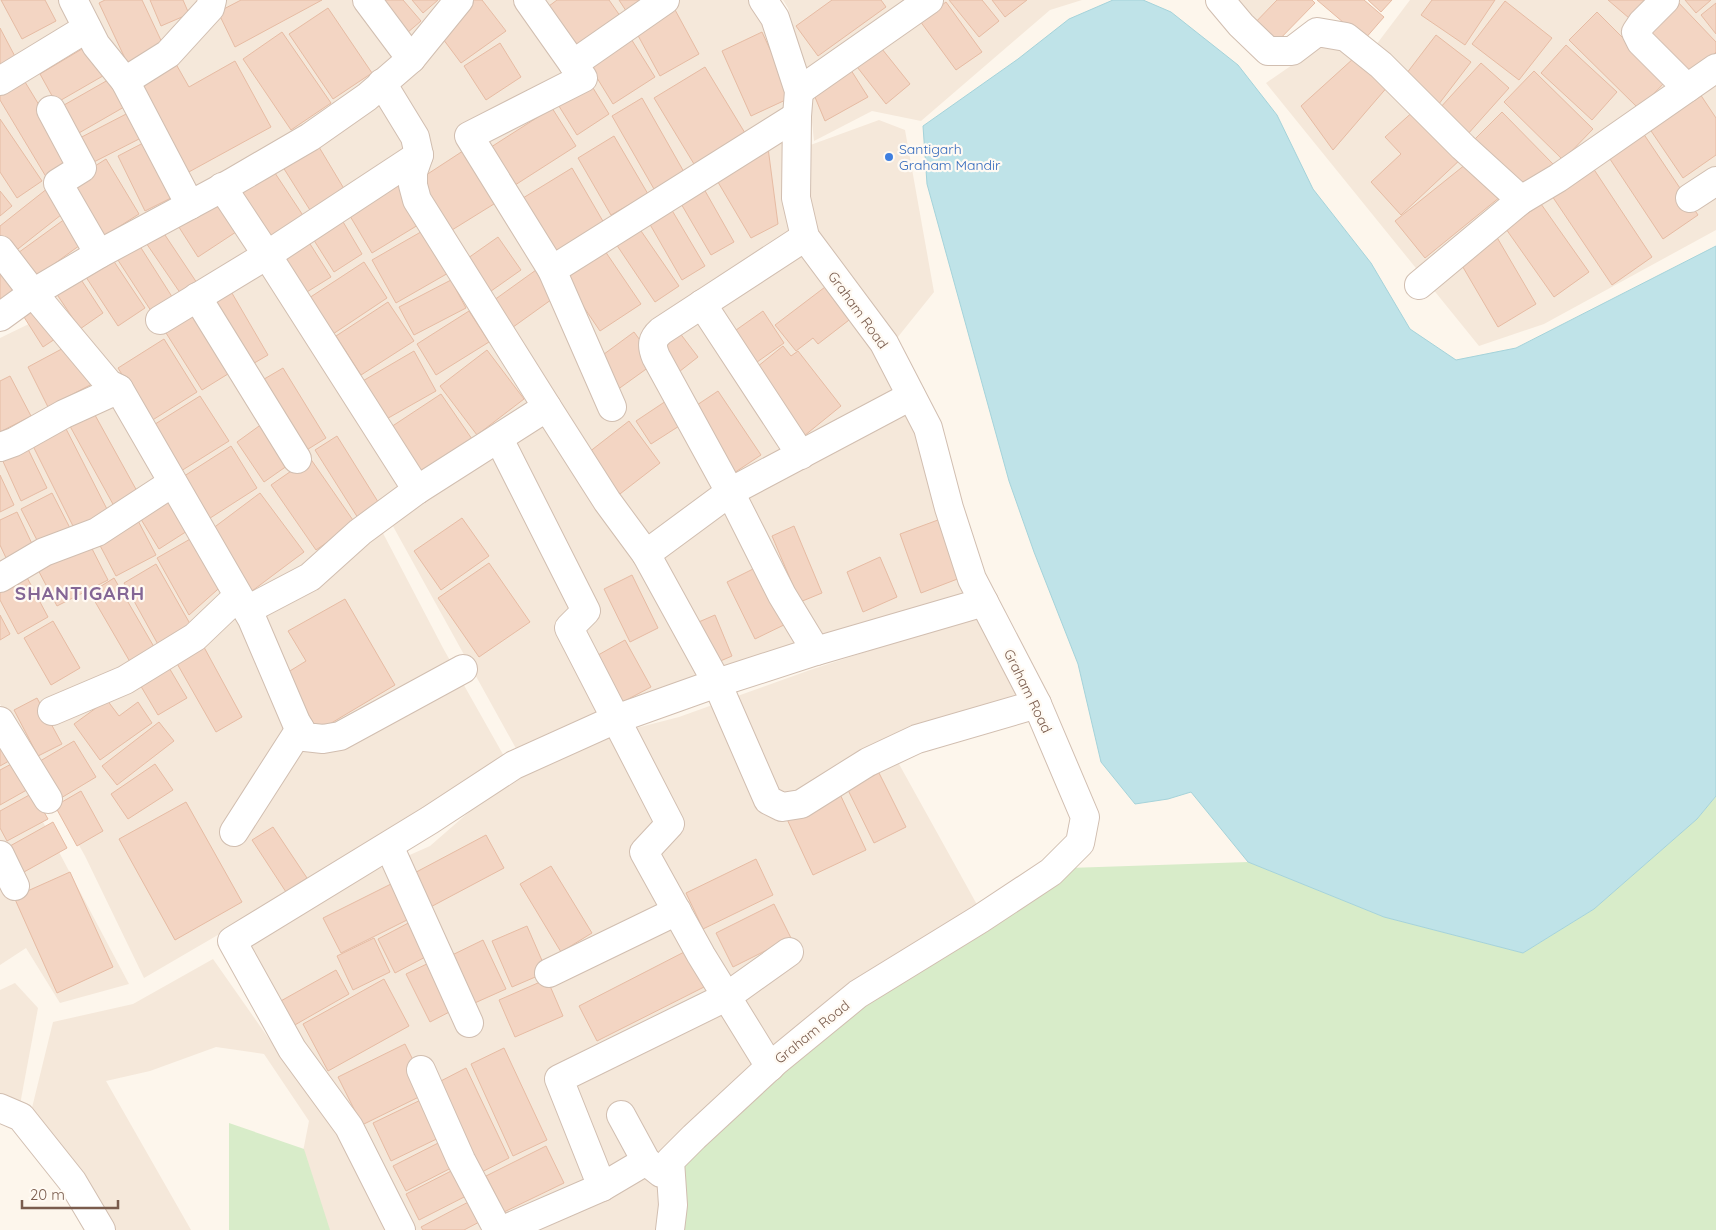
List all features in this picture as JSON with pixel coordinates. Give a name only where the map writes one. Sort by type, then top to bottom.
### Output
[{"type":"street","points":[[73,0],[96,45],[125,81],[190,205]]},
{"type":"street","points":[[125,81],[168,54],[210,8],[212,0]]},
{"type":"street","points":[[367,0],[411,59]]},
{"type":"street","points":[[0,317],[33,293],[99,254],[310,137],[367,97],[411,59],[459,0]]},
{"type":"street","points":[[528,0],[583,78],[469,136],[552,270],[612,407]]},
{"type":"street","points":[[574,64],[665,0]]},
{"type":"street","name":"Graham Road","points":[[670,1230],[673,1205],[670,1161],[694,1137],[770,1067],[858,994],[980,919],[1051,872],[1080,843],[1085,817],[1037,704],[972,579],[949,508],[928,428],[884,343],[805,237],[796,198],[798,103],[775,18],[763,0]]},
{"type":"street","points":[[552,270],[798,103],[929,0]]},
{"type":"street","points":[[1220,0],[1241,25],[1268,51],[1292,51],[1317,32],[1346,37],[1381,65],[1463,147],[1521,200]]},
{"type":"street","points":[[1664,0],[1642,22],[1636,32],[1641,42],[1687,88]]},
{"type":"street","points":[[0,80],[87,28]]},
{"type":"street","points":[[1419,286],[1521,200],[1558,178],[1716,68]]},
{"type":"street","points":[[382,83],[415,137],[418,155],[413,172],[413,185],[417,200],[607,501],[646,554],[717,683],[768,800],[782,807],[801,804],[868,762],[917,739],[1037,704]]},
{"type":"street","points":[[51,110],[82,168],[58,183],[99,254]]},
{"type":"street","points":[[160,320],[267,254],[418,155]]},
{"type":"street","points":[[1690,198],[1716,182]]},
{"type":"street","points":[[222,187],[267,254],[417,490]]},
{"type":"street","points":[[805,237],[661,331],[652,342],[652,349],[730,492],[782,594],[816,651]]},
{"type":"street","points":[[0,250],[33,293],[109,384],[119,389],[252,619],[302,733],[323,740],[340,736],[463,669]]},
{"type":"street","points":[[196,297],[297,460]]},
{"type":"street","points":[[702,304],[801,455]]},
{"type":"street","points":[[0,447],[14,442],[64,414],[119,389]]},
{"type":"street","points":[[646,554],[730,492],[911,396]]},
{"type":"street","points":[[52,711],[125,680],[195,637],[242,603],[310,577],[360,532],[417,490],[548,407]]},
{"type":"street","points":[[499,439],[586,611],[569,628],[670,824],[644,852],[726,997],[770,1067]]},
{"type":"street","points":[[0,578],[44,552],[97,532],[172,483]]},
{"type":"street","points":[[401,1230],[349,1127],[292,1049],[232,941],[389,846],[514,765],[616,719],[717,683],[816,651],[984,602]]},
{"type":"street","points":[[0,721],[48,799]]},
{"type":"street","points":[[234,832],[302,733]]},
{"type":"street","points":[[389,846],[468,1023]]},
{"type":"street","points":[[0,855],[15,886]]},
{"type":"street","points":[[550,973],[677,912]]},
{"type":"street","points":[[602,1187],[559,1079],[726,997],[789,952]]},
{"type":"street","points":[[421,1070],[461,1160],[498,1230]]},
{"type":"street","points":[[0,1108],[21,1117],[72,1181],[101,1230]]},
{"type":"street","points":[[621,1115],[646,1161],[672,1182]]},
{"type":"street","points":[[503,1230],[602,1187],[646,1161]]},
{"type":"shaded area","points":[[0,0],[359,0],[400,58],[366,88],[0,320]]},
{"type":"shaded area","points":[[371,0],[451,0],[404,48]]},
{"type":"shaded area","points":[[471,0],[754,0],[793,91],[794,151],[879,120],[905,130],[934,292],[881,358],[922,433],[969,596],[519,754],[389,519],[424,494],[231,187]]},
{"type":"shaded area","points":[[783,0],[1082,0],[1050,10],[921,121],[872,111],[814,141],[807,75],[788,8]]},
{"type":"shaded area","points":[[1207,0],[1291,0],[1248,46]]},
{"type":"shaded area","points":[[1410,0],[1716,0],[1716,230],[1544,324],[1479,346],[1266,83],[1334,36],[1376,45]]},
{"type":"shaded area","points":[[224,201],[410,489],[373,514],[443,648],[509,765],[144,978],[85,856],[0,704],[0,338],[35,321],[45,299]]},
{"type":"shaded area","points":[[982,614],[1030,708],[894,755],[980,910],[661,1230],[414,1230],[375,1147],[225,946],[342,885],[430,846],[508,778],[613,734],[679,717],[810,670]]},
{"type":"shaded area","points":[[0,741],[129,984],[60,1003],[26,948],[0,965]]},
{"type":"shaded area","points":[[213,959],[354,1160],[388,1230],[323,1230],[299,1172],[309,1121],[264,1054],[216,1047],[150,1071],[106,1081],[191,1230],[110,1230],[30,1116],[53,1022],[133,1004]]},
{"type":"shaded area","points":[[15,983],[38,1008],[19,1110],[0,1104],[0,990]]},
{"type":"green space","points":[[1716,796],[1716,1230],[679,1230],[676,1166],[868,996],[1069,868],[1248,862],[1384,917],[1523,953],[1594,909],[1697,819]]},
{"type":"green space","points":[[229,1123],[304,1149],[330,1230],[229,1230]]},
{"type":"water","points":[[1113,0],[1143,0],[1171,12],[1238,65],[1277,115],[1313,189],[1371,263],[1410,329],[1456,360],[1516,348],[1716,246],[1716,796],[1697,819],[1594,909],[1523,953],[1384,917],[1248,862],[1191,792],[1168,799],[1135,804],[1101,762],[1078,664],[1034,552],[1009,481],[927,184],[923,126],[1018,59],[1069,19]]},
{"type":"building","points":[[1,0],[45,0],[56,21],[22,39]]},
{"type":"building","points":[[105,0],[142,0],[166,51],[130,69],[99,3]]},
{"type":"building","points":[[150,0],[183,0],[189,14],[161,26]]},
{"type":"building","points":[[241,0],[322,0],[235,47],[218,12]]},
{"type":"building","points":[[380,0],[403,0],[421,21],[407,33]]},
{"type":"building","points":[[412,0],[438,0],[423,13]]},
{"type":"building","points":[[469,0],[482,0],[506,31],[461,63],[437,31]]},
{"type":"building","points":[[557,0],[609,0],[625,23],[583,54],[549,6]]},
{"type":"building","points":[[619,0],[656,0],[630,17]]},
{"type":"building","points":[[832,0],[881,0],[886,7],[818,56],[796,26]]},
{"type":"building","points":[[949,0],[982,0],[999,21],[979,37]]},
{"type":"building","points":[[992,0],[1027,0],[1005,17]]},
{"type":"building","points":[[1277,0],[1312,0],[1315,3],[1271,48],[1250,28]]},
{"type":"building","points":[[1317,0],[1364,0],[1384,17],[1364,40]]},
{"type":"building","points":[[1368,0],[1392,0],[1381,12]]},
{"type":"building","points":[[1432,0],[1495,0],[1465,45],[1421,15]]},
{"type":"building","points":[[1608,0],[1656,0],[1636,24]]},
{"type":"building","points":[[1676,0],[1716,42],[1716,52],[1691,77],[1642,27]]},
{"type":"building","points":[[1685,0],[1711,0],[1696,13]]},
{"type":"building","points":[[1505,1],[1552,38],[1519,80],[1472,44]]},
{"type":"building","points":[[946,2],[982,52],[956,70],[920,21]]},
{"type":"building","points":[[1716,3],[1716,34],[1701,15]]},
{"type":"building","points":[[328,8],[372,73],[333,99],[289,34]]},
{"type":"building","points":[[674,8],[699,54],[660,76],[635,30]]},
{"type":"building","points":[[1597,12],[1666,81],[1639,109],[1569,40]]},
{"type":"building","points":[[0,28],[19,64],[0,75]]},
{"type":"building","points":[[282,32],[331,103],[291,130],[243,59]]},
{"type":"building","points":[[762,32],[792,97],[751,116],[722,51]]},
{"type":"building","points":[[628,34],[655,77],[613,104],[586,60]]},
{"type":"building","points":[[1436,35],[1471,62],[1435,109],[1400,82]]},
{"type":"building","points":[[92,43],[108,73],[56,103],[40,74]]},
{"type":"building","points":[[500,43],[521,77],[486,100],[464,66]]},
{"type":"building","points":[[878,44],[910,84],[886,104],[854,63]]},
{"type":"building","points":[[1566,45],[1617,92],[1592,120],[1541,73]]},
{"type":"building","points":[[172,57],[189,87],[235,61],[271,127],[187,173],[135,78]]},
{"type":"building","points":[[1354,58],[1389,85],[1333,150],[1301,106]]},
{"type":"building","points":[[1481,63],[1509,88],[1467,135],[1439,109]]},
{"type":"building","points":[[705,67],[745,133],[694,164],[654,98]]},
{"type":"building","points":[[849,67],[868,97],[825,121],[812,90]]},
{"type":"building","points":[[1534,71],[1593,129],[1563,160],[1504,102]]},
{"type":"building","points":[[115,76],[131,103],[72,137],[57,109]]},
{"type":"building","points":[[22,77],[75,164],[48,180],[0,100],[0,91]]},
{"type":"building","points":[[590,83],[609,114],[577,135],[557,103]]},
{"type":"building","points":[[1696,88],[1716,118],[1716,155],[1683,178],[1645,122]]},
{"type":"building","points":[[642,98],[684,172],[654,189],[612,116]]},
{"type":"building","points":[[552,108],[576,146],[512,187],[488,149]]},
{"type":"building","points":[[1417,108],[1462,158],[1401,215],[1371,182],[1401,154],[1385,137]]},
{"type":"building","points":[[130,112],[143,137],[86,166],[74,141]]},
{"type":"building","points":[[1502,112],[1553,164],[1520,197],[1469,145]]},
{"type":"building","points":[[0,119],[42,181],[17,198],[0,172]]},
{"type":"building","points":[[1639,127],[1698,215],[1663,239],[1604,150]]},
{"type":"building","points":[[614,136],[648,194],[611,215],[578,158]]},
{"type":"building","points":[[767,140],[778,224],[751,238],[712,172]]},
{"type":"building","points":[[147,141],[175,196],[145,211],[118,156]]},
{"type":"building","points":[[316,142],[349,197],[315,218],[281,164]]},
{"type":"building","points":[[469,147],[502,199],[452,230],[420,179]]},
{"type":"building","points":[[106,159],[139,214],[98,240],[65,185]]},
{"type":"building","points":[[1471,160],[1500,197],[1425,258],[1395,221]]},
{"type":"building","points":[[1591,165],[1652,257],[1612,285],[1550,193]]},
{"type":"building","points":[[271,167],[308,223],[272,247],[235,191]]},
{"type":"building","points":[[572,168],[604,223],[554,252],[523,198]]},
{"type":"building","points":[[398,181],[423,222],[372,253],[347,211]]},
{"type":"building","points":[[48,188],[66,211],[9,256],[0,244],[0,226]]},
{"type":"building","points":[[704,189],[734,242],[711,255],[680,202]]},
{"type":"building","points":[[0,191],[12,206],[0,216]]},
{"type":"building","points":[[219,193],[242,228],[198,257],[175,221]]},
{"type":"building","points":[[1541,204],[1589,272],[1554,297],[1506,229]]},
{"type":"building","points":[[670,207],[705,266],[682,280],[648,221]]},
{"type":"building","points":[[339,215],[362,254],[334,272],[310,234]]},
{"type":"building","points":[[69,216],[87,240],[28,283],[11,258]]},
{"type":"building","points":[[639,228],[679,286],[655,302],[616,244]]},
{"type":"building","points":[[161,229],[199,286],[183,297],[144,240]]},
{"type":"building","points":[[426,229],[450,272],[396,303],[372,260]]},
{"type":"building","points":[[1495,234],[1536,304],[1498,327],[1457,257]]},
{"type":"building","points":[[305,236],[331,277],[302,295],[276,253]]},
{"type":"building","points":[[498,237],[521,270],[484,296],[461,263]]},
{"type":"building","points":[[136,240],[176,303],[155,317],[114,254]]},
{"type":"building","points":[[605,251],[641,304],[600,331],[564,278]]},
{"type":"building","points":[[109,254],[145,308],[118,326],[82,271]]},
{"type":"building","points":[[364,262],[387,298],[330,336],[306,300]]},
{"type":"building","points":[[0,268],[16,296],[0,305]]},
{"type":"building","points":[[536,270],[555,297],[509,330],[490,303]]},
{"type":"building","points":[[78,275],[103,313],[80,329],[54,290]]},
{"type":"building","points":[[451,280],[466,308],[414,335],[399,307]]},
{"type":"building","points":[[829,284],[853,317],[818,344],[813,338],[796,351],[775,325]]},
{"type":"building","points":[[229,288],[268,355],[244,369],[205,303]]},
{"type":"building","points":[[388,302],[414,341],[361,375],[336,336]]},
{"type":"building","points":[[194,304],[236,369],[202,390],[161,325]]},
{"type":"building","points":[[42,305],[61,335],[43,347],[24,317]]},
{"type":"building","points":[[469,311],[489,342],[436,375],[417,344]]},
{"type":"building","points":[[763,311],[784,343],[750,367],[729,335]]},
{"type":"building","points":[[676,328],[698,357],[675,375],[653,346]]},
{"type":"building","points":[[634,332],[656,362],[617,390],[596,360]]},
{"type":"building","points":[[164,339],[197,392],[151,421],[118,368]]},
{"type":"building","points":[[71,344],[92,384],[48,407],[28,367]]},
{"type":"building","points":[[783,346],[791,356],[798,351],[841,406],[804,436],[752,371]]},
{"type":"building","points":[[487,350],[524,399],[477,435],[440,386]]},
{"type":"building","points":[[414,351],[436,391],[383,421],[361,382]]},
{"type":"building","points":[[283,368],[326,438],[297,456],[254,385]]},
{"type":"building","points":[[10,376],[31,416],[0,432],[0,381]]},
{"type":"building","points":[[718,391],[761,455],[731,475],[688,411]]},
{"type":"building","points":[[441,394],[472,439],[421,473],[391,427]]},
{"type":"building","points":[[200,396],[229,441],[181,471],[152,426]]},
{"type":"building","points":[[672,397],[687,421],[651,444],[636,421]]},
{"type":"building","points":[[90,406],[143,502],[119,515],[66,419]]},
{"type":"building","points":[[62,421],[110,515],[76,532],[29,438]]},
{"type":"building","points":[[266,421],[294,461],[264,482],[237,442]]},
{"type":"building","points":[[629,421],[660,463],[616,497],[584,456]]},
{"type":"building","points":[[337,436],[380,505],[358,518],[315,450]]},
{"type":"building","points":[[26,445],[47,488],[21,501],[1,457]]},
{"type":"building","points":[[231,446],[257,488],[204,522],[178,480]]},
{"type":"building","points":[[310,458],[355,523],[316,550],[271,485]]},
{"type":"building","points":[[0,475],[14,505],[0,512]]},
{"type":"building","points":[[52,493],[71,530],[40,546],[21,509]]},
{"type":"building","points":[[176,493],[195,526],[159,549],[139,516]]},
{"type":"building","points":[[260,493],[304,552],[252,591],[208,532]]},
{"type":"building","points":[[17,512],[34,548],[7,560],[0,545],[0,520]]},
{"type":"building","points":[[135,515],[156,555],[116,576],[95,536]]},
{"type":"building","points":[[462,518],[489,556],[441,590],[414,551]]},
{"type":"building","points":[[938,520],[960,578],[921,593],[900,534]]},
{"type":"building","points":[[794,526],[822,593],[800,602],[772,536]]},
{"type":"building","points":[[199,534],[226,582],[189,615],[157,558]]},
{"type":"building","points":[[87,539],[108,580],[57,606],[36,566]]},
{"type":"building","points":[[880,557],[897,597],[863,612],[847,572]]},
{"type":"building","points":[[489,563],[530,622],[479,657],[438,598]]},
{"type":"building","points":[[156,564],[193,629],[160,648],[124,583]]},
{"type":"building","points":[[763,564],[790,622],[755,639],[727,582]]},
{"type":"building","points":[[23,570],[48,617],[18,634],[0,600],[0,583]]},
{"type":"building","points":[[632,575],[658,628],[630,642],[604,589]]},
{"type":"building","points":[[114,578],[157,652],[133,667],[90,593]]},
{"type":"building","points":[[345,599],[395,685],[318,731],[285,674],[306,661],[288,631]]},
{"type":"building","points":[[0,615],[10,634],[0,640]]},
{"type":"building","points":[[715,615],[732,656],[711,665],[694,624]]},
{"type":"building","points":[[53,621],[80,668],[51,685],[24,638]]},
{"type":"building","points":[[199,638],[242,717],[216,732],[171,653]]},
{"type":"building","points":[[625,640],[651,687],[617,705],[591,659]]},
{"type":"building","points":[[165,661],[187,698],[158,715],[136,678]]},
{"type":"building","points":[[37,698],[62,744],[38,756],[14,710]]},
{"type":"building","points":[[107,700],[119,716],[138,702],[152,723],[100,760],[74,724]]},
{"type":"building","points":[[159,722],[174,741],[117,785],[102,766]]},
{"type":"building","points":[[0,729],[16,757],[0,766]]},
{"type":"building","points":[[74,741],[96,777],[56,801],[35,764]]},
{"type":"building","points":[[17,761],[32,787],[0,805],[0,770]]},
{"type":"building","points":[[155,764],[173,790],[128,819],[111,794]]},
{"type":"building","points":[[879,773],[906,827],[874,843],[847,788]]},
{"type":"building","points":[[81,791],[103,831],[77,846],[55,806]]},
{"type":"building","points":[[839,792],[866,850],[813,875],[786,817]]},
{"type":"building","points":[[33,793],[48,819],[7,841],[0,828],[0,811]]},
{"type":"building","points":[[186,802],[242,902],[175,940],[119,839]]},
{"type":"building","points":[[53,822],[67,848],[24,872],[10,846]]},
{"type":"building","points":[[273,827],[307,878],[286,892],[252,840]]},
{"type":"building","points":[[486,835],[504,868],[423,911],[405,878]]},
{"type":"building","points":[[756,859],[773,895],[703,929],[686,893]]},
{"type":"building","points":[[551,866],[592,933],[561,952],[520,884]]},
{"type":"building","points":[[70,872],[113,967],[57,993],[14,897]]},
{"type":"building","points":[[393,883],[411,918],[341,953],[323,918]]},
{"type":"building","points":[[774,904],[791,938],[733,967],[716,933]]},
{"type":"building","points":[[414,920],[431,954],[395,973],[378,939]]},
{"type":"building","points":[[527,926],[547,972],[512,987],[492,941]]},
{"type":"building","points":[[374,938],[390,972],[353,990],[337,956]]},
{"type":"building","points":[[483,940],[506,989],[468,1006],[446,958]]},
{"type":"building","points":[[690,949],[708,985],[597,1041],[579,1006]]},
{"type":"building","points":[[433,961],[457,1008],[430,1022],[406,974]]},
{"type":"building","points":[[336,970],[349,994],[293,1026],[279,1002]]},
{"type":"building","points":[[384,979],[409,1026],[328,1071],[303,1024]]},
{"type":"building","points":[[547,979],[563,1016],[515,1037],[499,1000]]},
{"type":"building","points":[[405,1044],[429,1092],[362,1125],[338,1077]]},
{"type":"building","points":[[504,1048],[547,1140],[513,1156],[471,1064]]},
{"type":"building","points":[[466,1068],[509,1158],[478,1174],[435,1084]]},
{"type":"building","points":[[429,1096],[447,1134],[391,1161],[373,1123]]},
{"type":"building","points":[[448,1138],[461,1163],[406,1191],[393,1166]]},
{"type":"building","points":[[546,1146],[564,1183],[504,1212],[486,1176]]},
{"type":"building","points":[[459,1167],[472,1193],[419,1220],[406,1194]]},
{"type":"building","points":[[474,1199],[485,1219],[464,1230],[423,1230],[421,1227]]},
{"type":"place","name":"Santigarh Graham Mandir","points":[[889,157]]},
{"type":"district","name":"SHANTIGARH","points":[[80,593]]}]
